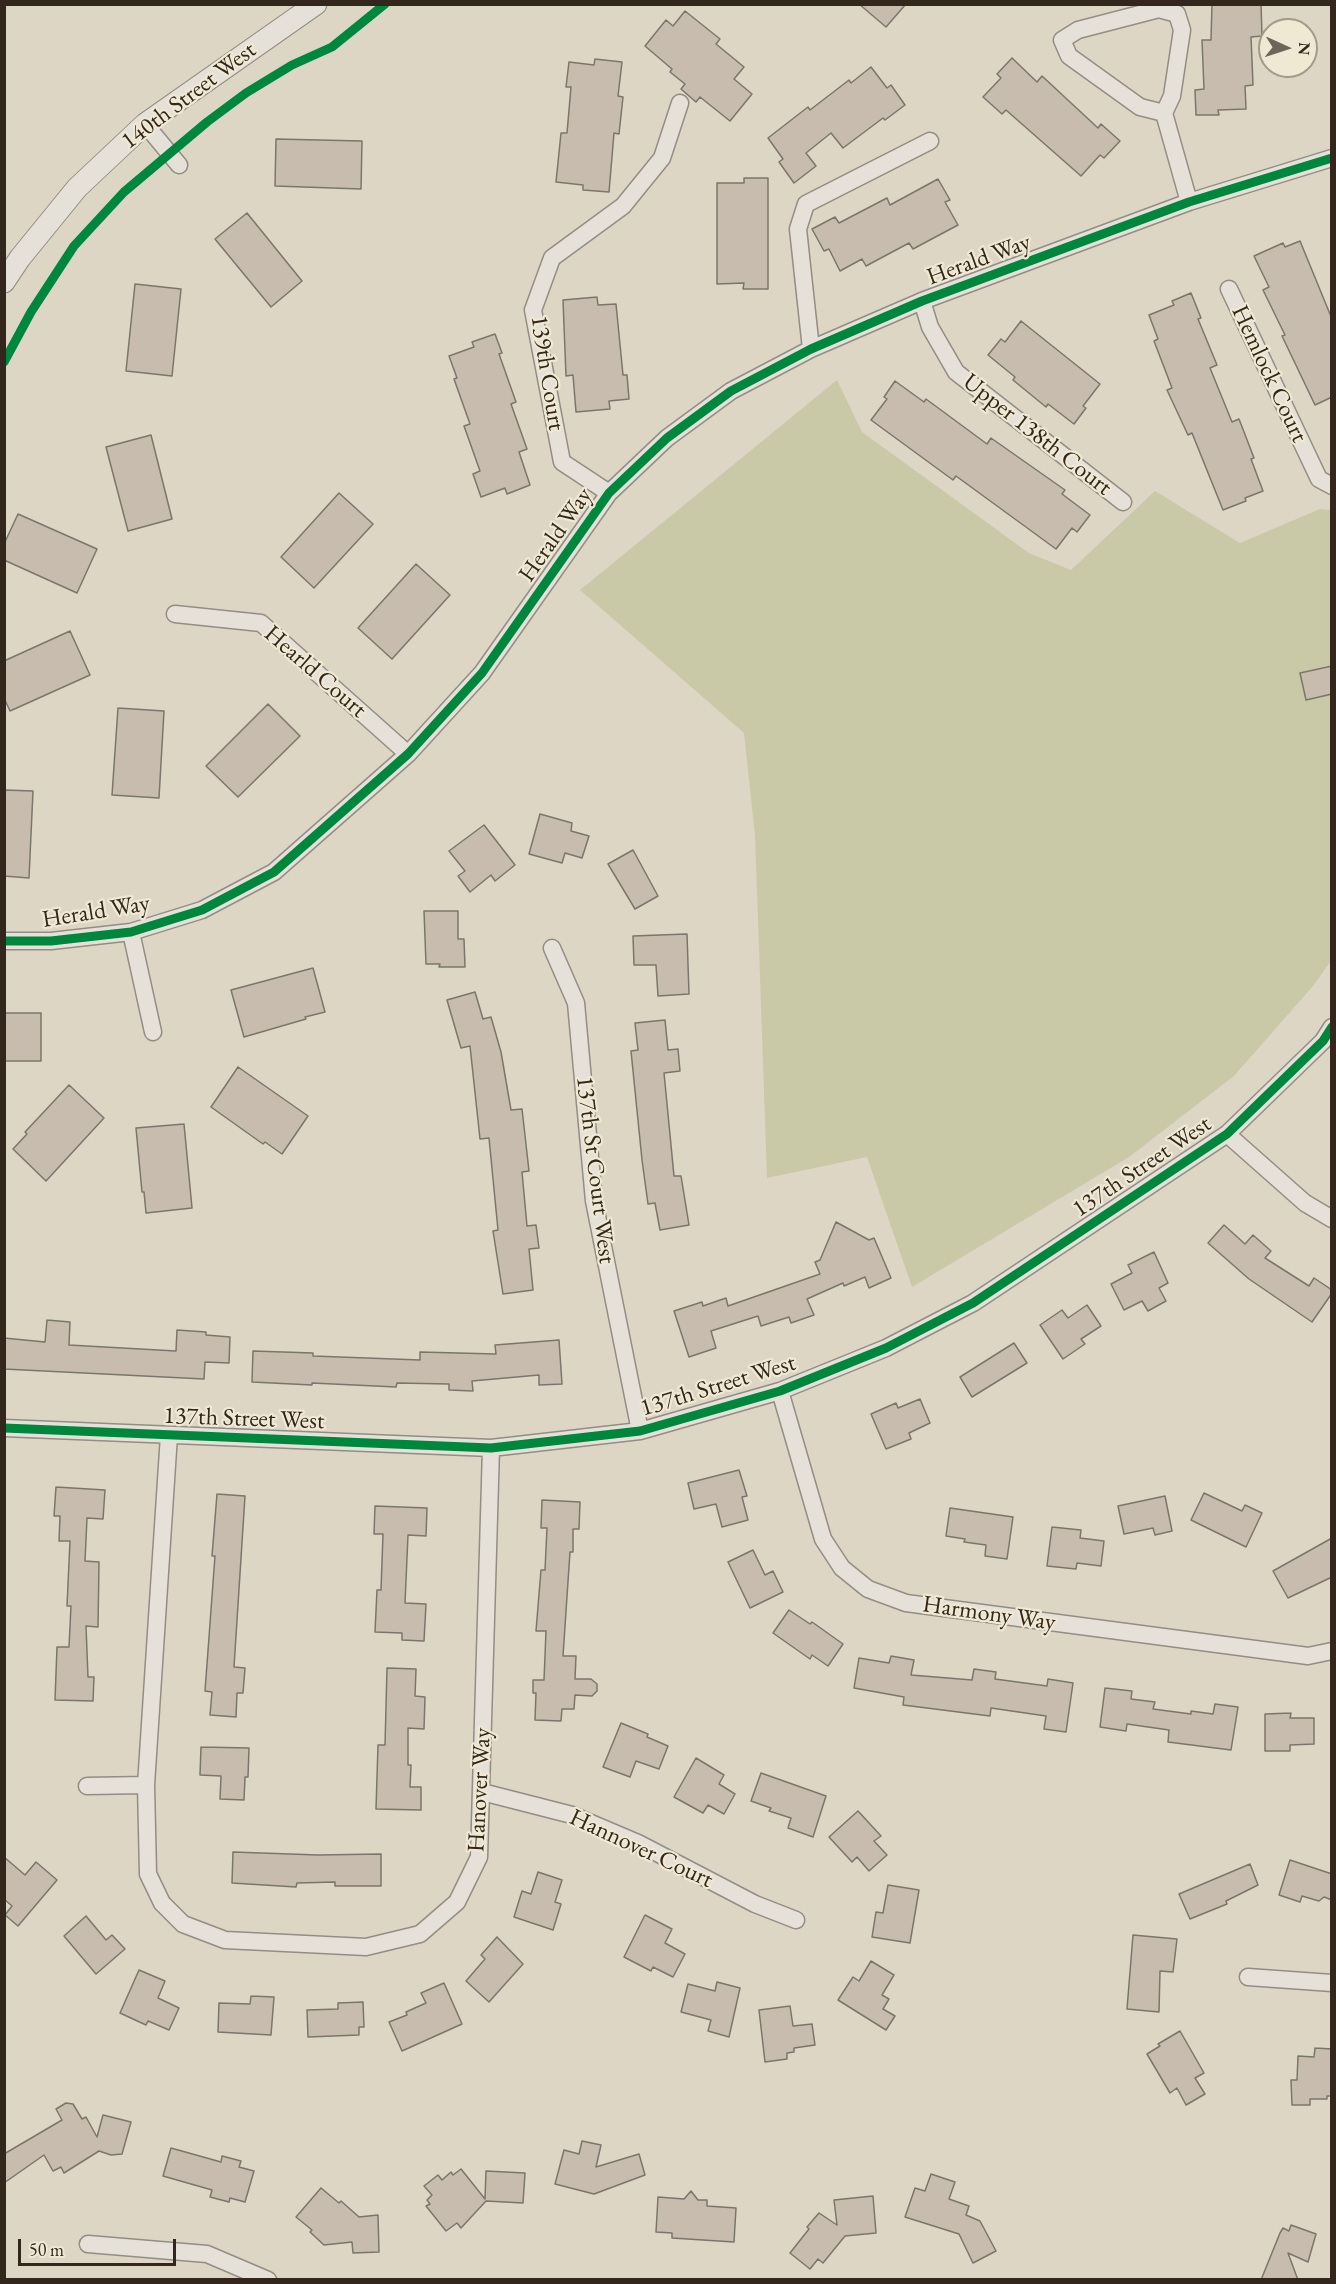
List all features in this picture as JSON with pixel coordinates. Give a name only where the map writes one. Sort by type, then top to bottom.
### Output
[{"type":"street","name":"140th Street West","points":[[4,282],[20,258],[77,188],[145,124],[316,4]]},
{"type":"street","points":[[1164,113],[1140,107],[1069,56],[1062,40],[1078,30],[1159,9],[1177,14],[1182,30],[1172,96],[1164,113],[1190,202]]},
{"type":"street","name":"139th Court","points":[[609,493],[562,462],[533,310],[552,258],[623,206],[662,158],[680,103]]},
{"type":"street","points":[[145,124],[179,165]]},
{"type":"street","points":[[811,349],[798,229],[806,204],[930,141]]},
{"type":"street","name":"Herald Way","points":[[4,941],[51,941],[131,932],[202,910],[274,872],[408,754],[482,673],[609,493],[667,438],[731,391],[811,349],[922,302],[1190,202],[1332,158]]},
{"type":"street","name":"Hemlock Court","points":[[1229,289],[1319,479],[1332,486]]},
{"type":"street","name":"Upper 138th Court","points":[[922,302],[930,327],[956,372],[1123,502]]},
{"type":"street","name":"Hearld Court","points":[[175,614],[261,623],[408,754]]},
{"type":"street","points":[[131,932],[153,1032]]},
{"type":"street","name":"137th St Court West","points":[[552,948],[576,1003],[594,1201],[640,1431]]},
{"type":"street","name":"137th Street West","points":[[4,1428],[491,1448],[640,1431],[780,1391],[886,1348],[973,1303],[1227,1134],[1323,1041],[1332,1027]]},
{"type":"street","points":[[1227,1134],[1305,1203],[1332,1219]]},
{"type":"street","name":"Harmony Way","points":[[780,1391],[823,1539],[842,1568],[868,1589],[906,1603],[1308,1656],[1332,1651]]},
{"type":"street","name":"Hanover Way","points":[[169,1435],[146,1785],[148,1874],[162,1903],[183,1923],[225,1940],[366,1947],[420,1934],[458,1902],[479,1857],[491,1448]]},
{"type":"street","points":[[87,1786],[146,1785]]},
{"type":"street","name":"Hannover Court","points":[[482,1792],[572,1815],[638,1843],[755,1904],[796,1920]]},
{"type":"street","points":[[1248,1977],[1332,1983]]},
{"type":"street","points":[[88,2244],[207,2254],[268,2280]]},
{"type":"green space","points":[[837,380],[862,432],[1029,553],[1071,570],[1155,491],[1240,543],[1320,509],[1331,510],[1331,961],[1313,986],[1234,1076],[1129,1157],[912,1287],[867,1157],[767,1178],[755,835],[744,733],[580,590]]},
{"type":"building","points":[[859,4],[906,4],[886,27]]},
{"type":"building","points":[[1212,4],[1261,4],[1258,36],[1251,37],[1253,85],[1245,86],[1246,109],[1218,110],[1219,115],[1196,115],[1195,90],[1204,89],[1202,40],[1211,40]]},
{"type":"building","points":[[685,11],[720,39],[716,44],[744,67],[734,79],[752,94],[730,121],[700,97],[696,102],[681,89],[685,84],[670,72],[672,69],[645,46],[666,20],[673,26]]},
{"type":"building","points":[[1012,58],[1037,82],[1042,76],[1098,128],[1101,124],[1120,141],[1104,158],[1100,155],[1081,176],[1006,110],[1002,114],[983,97],[1001,78],[997,74]]},
{"type":"building","points":[[595,59],[622,62],[618,96],[623,97],[619,134],[614,133],[609,192],[583,190],[583,185],[556,182],[561,133],[567,133],[571,87],[566,87],[569,62],[594,65]]},
{"type":"building","points":[[871,67],[887,88],[891,85],[905,105],[885,120],[883,118],[843,148],[831,133],[806,153],[816,166],[794,183],[779,162],[783,159],[768,138],[808,107],[810,110],[849,80],[851,83]]},
{"type":"building","points":[[276,139],[362,141],[361,189],[275,186]]},
{"type":"building","points":[[744,178],[768,178],[768,289],[743,289],[744,283],[717,284],[717,183],[744,183]]},
{"type":"building","points":[[938,179],[950,200],[945,202],[958,225],[913,249],[909,243],[866,266],[862,259],[840,271],[829,249],[824,251],[812,229],[835,217],[839,223],[887,198],[890,205]]},
{"type":"building","points":[[247,213],[302,281],[271,307],[215,239]]},
{"type":"building","points":[[1300,241],[1332,319],[1332,397],[1315,405],[1263,290],[1269,287],[1254,256],[1283,243],[1285,247]]},
{"type":"building","points":[[135,284],[181,289],[172,376],[126,371]]},
{"type":"building","points":[[1191,293],[1201,318],[1198,319],[1217,365],[1210,368],[1232,422],[1239,419],[1254,458],[1251,459],[1263,491],[1223,510],[1192,433],[1188,435],[1167,390],[1172,388],[1154,341],[1158,339],[1149,315],[1174,305],[1172,301]]},
{"type":"building","points":[[597,297],[598,305],[616,304],[623,375],[627,375],[629,399],[609,401],[610,409],[576,412],[573,375],[566,376],[563,300]]},
{"type":"building","points":[[1021,321],[1100,384],[1083,406],[1086,408],[1074,424],[1048,404],[1046,407],[1013,380],[1015,377],[988,355],[1001,339],[1005,342]]},
{"type":"building","points":[[495,334],[502,353],[499,354],[516,402],[511,404],[527,449],[519,452],[530,485],[507,494],[505,488],[481,497],[473,474],[480,471],[464,426],[470,424],[454,379],[457,378],[449,356],[474,347],[472,342]]},
{"type":"building","points":[[895,381],[924,402],[926,399],[987,444],[991,438],[1065,490],[1062,494],[1090,515],[1077,532],[1072,528],[1056,549],[956,476],[953,480],[871,420],[887,399],[884,397]]},
{"type":"building","points":[[151,435],[172,519],[128,531],[106,447]]},
{"type":"building","points":[[339,493],[373,524],[314,588],[281,557]]},
{"type":"building","points":[[18,514],[97,549],[77,593],[4,560],[4,544]]},
{"type":"building","points":[[416,564],[450,595],[392,659],[358,628]]},
{"type":"building","points":[[70,631],[90,675],[10,711],[4,698],[4,661]]},
{"type":"building","points":[[1332,666],[1332,694],[1306,700],[1300,673]]},
{"type":"building","points":[[268,704],[300,736],[238,797],[206,766]]},
{"type":"building","points":[[118,708],[164,711],[159,798],[112,795]]},
{"type":"building","points":[[4,790],[33,791],[29,878],[4,876]]},
{"type":"building","points":[[540,814],[572,823],[571,831],[589,836],[582,858],[565,853],[562,863],[529,854]]},
{"type":"building","points":[[484,825],[515,865],[495,881],[491,875],[470,892],[458,876],[465,871],[449,851]]},
{"type":"building","points":[[633,850],[658,896],[635,909],[608,864]]},
{"type":"building","points":[[424,911],[458,911],[458,939],[464,939],[465,967],[439,967],[440,964],[426,964]]},
{"type":"building","points":[[687,934],[689,994],[658,996],[656,965],[634,965],[633,936]]},
{"type":"building","points":[[313,968],[325,1012],[244,1037],[231,990]]},
{"type":"building","points":[[475,992],[483,1019],[491,1017],[501,1052],[511,1110],[522,1109],[529,1171],[522,1172],[527,1226],[536,1225],[539,1248],[529,1249],[533,1290],[503,1294],[493,1231],[498,1230],[489,1138],[480,1139],[470,1046],[461,1048],[447,1000]]},
{"type":"building","points":[[4,1013],[41,1013],[41,1061],[4,1061]]},
{"type":"building","points":[[665,1020],[668,1050],[678,1049],[680,1071],[664,1073],[674,1176],[681,1176],[689,1225],[660,1230],[655,1203],[648,1204],[631,1051],[638,1050],[635,1023]]},
{"type":"building","points":[[238,1067],[308,1116],[282,1154],[265,1142],[263,1144],[211,1107]]},
{"type":"building","points":[[69,1085],[104,1118],[46,1181],[13,1149],[27,1134],[25,1132]]},
{"type":"building","points":[[184,1124],[192,1208],[146,1213],[136,1128]]},
{"type":"building","points":[[836,1222],[869,1240],[874,1238],[891,1278],[869,1288],[865,1277],[844,1286],[843,1283],[807,1299],[814,1315],[791,1323],[789,1317],[761,1326],[758,1316],[711,1331],[716,1348],[689,1357],[674,1311],[702,1302],[703,1306],[726,1298],[728,1306],[820,1274],[815,1262],[820,1260]]},
{"type":"building","points":[[1224,1225],[1245,1244],[1253,1235],[1271,1251],[1265,1258],[1309,1286],[1314,1278],[1332,1290],[1312,1322],[1249,1279],[1208,1243]]},
{"type":"building","points":[[1154,1252],[1168,1283],[1159,1288],[1166,1301],[1148,1311],[1142,1301],[1124,1310],[1111,1284],[1132,1273],[1128,1265]]},
{"type":"building","points":[[1087,1305],[1101,1326],[1081,1339],[1085,1344],[1063,1359],[1040,1325],[1062,1310],[1068,1318]]},
{"type":"building","points":[[47,1320],[70,1322],[69,1345],[176,1351],[177,1330],[206,1332],[206,1335],[230,1337],[229,1363],[205,1362],[204,1379],[4,1369],[4,1338],[45,1342]]},
{"type":"building","points":[[559,1340],[562,1384],[539,1385],[539,1375],[472,1381],[473,1391],[449,1390],[449,1384],[397,1383],[396,1387],[252,1382],[253,1351],[420,1360],[420,1352],[496,1354],[495,1345]]},
{"type":"building","points":[[1014,1343],[1027,1363],[972,1397],[960,1377]]},
{"type":"building","points":[[920,1399],[930,1423],[909,1433],[911,1439],[886,1449],[871,1414],[896,1403],[898,1408]]},
{"type":"building","points":[[739,1470],[747,1496],[742,1497],[748,1520],[722,1527],[716,1504],[694,1509],[688,1483]]},
{"type":"building","points":[[56,1487],[105,1490],[103,1519],[87,1518],[85,1561],[99,1562],[98,1627],[86,1626],[88,1677],[94,1677],[93,1701],[55,1700],[57,1647],[69,1647],[71,1606],[67,1606],[70,1541],[59,1541],[60,1516],[54,1516]]},
{"type":"building","points":[[1204,1493],[1242,1511],[1245,1505],[1262,1513],[1246,1547],[1191,1520]]},
{"type":"building","points":[[217,1494],[245,1496],[234,1667],[245,1668],[243,1693],[237,1693],[236,1717],[210,1715],[212,1692],[205,1691]]},
{"type":"building","points":[[1165,1496],[1172,1531],[1155,1535],[1153,1528],[1124,1534],[1118,1506]]},
{"type":"building","points":[[542,1500],[580,1502],[579,1529],[573,1529],[573,1552],[570,1552],[563,1656],[576,1656],[575,1679],[591,1679],[597,1684],[597,1691],[592,1696],[575,1695],[574,1709],[562,1709],[561,1721],[535,1720],[536,1693],[533,1693],[533,1680],[544,1680],[546,1631],[536,1631],[541,1570],[545,1570],[547,1528],[541,1528]]},
{"type":"building","points":[[375,1506],[427,1508],[426,1536],[408,1535],[405,1603],[426,1604],[424,1641],[402,1640],[402,1633],[375,1632],[377,1590],[381,1590],[383,1534],[374,1534]]},
{"type":"building","points":[[950,1508],[1013,1517],[1007,1559],[985,1556],[986,1545],[964,1542],[965,1539],[946,1536]]},
{"type":"building","points":[[1052,1527],[1081,1530],[1080,1538],[1104,1541],[1101,1566],[1077,1563],[1076,1569],[1047,1566]]},
{"type":"building","points":[[1332,1538],[1332,1577],[1288,1598],[1273,1571]]},
{"type":"building","points":[[753,1550],[765,1575],[773,1571],[783,1592],[750,1608],[728,1562]]},
{"type":"building","points":[[789,1610],[810,1624],[812,1622],[843,1644],[828,1666],[812,1655],[810,1659],[773,1633]]},
{"type":"building","points":[[891,1656],[914,1660],[911,1675],[972,1680],[974,1669],[996,1672],[995,1679],[1047,1686],[1048,1679],[1073,1683],[1066,1732],[1044,1729],[1046,1716],[991,1708],[990,1716],[903,1705],[904,1697],[854,1688],[859,1658],[889,1663]]},
{"type":"building","points":[[387,1668],[416,1669],[415,1696],[425,1697],[424,1729],[408,1728],[410,1787],[421,1787],[421,1810],[376,1809],[378,1745],[385,1745]]},
{"type":"building","points":[[1105,1688],[1132,1691],[1131,1699],[1155,1702],[1153,1709],[1191,1714],[1191,1711],[1213,1714],[1215,1704],[1238,1707],[1231,1750],[1168,1742],[1169,1730],[1127,1724],[1126,1731],[1100,1727]]},
{"type":"building","points":[[1291,1713],[1290,1718],[1314,1718],[1314,1744],[1290,1745],[1290,1751],[1265,1751],[1265,1714]]},
{"type":"building","points":[[621,1723],[648,1734],[647,1737],[668,1746],[659,1769],[636,1761],[630,1777],[603,1767]]},
{"type":"building","points":[[201,1747],[249,1748],[244,1800],[220,1799],[221,1776],[200,1775]]},
{"type":"building","points":[[696,1758],[724,1775],[719,1784],[735,1794],[724,1814],[708,1805],[703,1813],[674,1797]]},
{"type":"building","points":[[761,1773],[826,1796],[813,1837],[788,1828],[791,1818],[769,1811],[771,1808],[751,1801]]},
{"type":"building","points":[[858,1811],[881,1836],[874,1841],[887,1855],[869,1871],[857,1857],[852,1862],[829,1837]]},
{"type":"building","points":[[233,1852],[318,1855],[381,1854],[381,1886],[335,1886],[335,1882],[297,1883],[296,1887],[232,1883]]},
{"type":"building","points":[[4,1857],[25,1875],[36,1862],[57,1880],[18,1926],[5,1915],[12,1906],[4,1899]]},
{"type":"building","points":[[1290,1860],[1332,1874],[1332,1900],[1324,1897],[1319,1901],[1302,1896],[1300,1902],[1279,1895]]},
{"type":"building","points":[[1250,1864],[1258,1885],[1226,1901],[1227,1904],[1190,1919],[1179,1894]]},
{"type":"building","points":[[538,1872],[562,1880],[555,1902],[561,1904],[553,1930],[514,1917],[522,1891],[531,1894]]},
{"type":"building","points":[[888,1885],[919,1890],[910,1943],[872,1937],[876,1912],[883,1913]]},
{"type":"building","points":[[645,1915],[672,1929],[665,1943],[685,1954],[673,1977],[653,1967],[651,1971],[624,1957]]},
{"type":"building","points":[[86,1916],[106,1940],[112,1935],[125,1949],[96,1974],[64,1936]]},
{"type":"building","points":[[1133,1935],[1177,1939],[1173,1972],[1160,1971],[1159,2012],[1127,2009]]},
{"type":"building","points":[[497,1937],[523,1964],[489,2002],[466,1981],[485,1959],[481,1955]]},
{"type":"building","points":[[871,1961],[894,1975],[882,1995],[889,1999],[883,2009],[895,2016],[886,2030],[838,2000],[853,1977],[859,1981]]},
{"type":"building","points":[[139,1970],[165,1981],[158,1998],[179,2008],[169,2030],[148,2021],[146,2025],[120,2013]]},
{"type":"building","points":[[717,1982],[740,1988],[729,2037],[708,2031],[711,2020],[681,2012],[688,1984],[715,1991]]},
{"type":"building","points":[[444,1983],[462,2024],[402,2051],[389,2022],[407,2015],[406,2012],[426,2003],[421,1993]]},
{"type":"building","points":[[251,1996],[274,1997],[271,2035],[218,2032],[219,2003],[250,2004]]},
{"type":"building","points":[[363,2002],[364,2027],[359,2027],[359,2035],[308,2037],[307,2010],[338,2009],[338,2003]]},
{"type":"building","points":[[790,2006],[793,2026],[812,2024],[815,2045],[794,2048],[794,2052],[787,2053],[787,2059],[765,2062],[759,2010]]},
{"type":"building","points":[[1180,2031],[1204,2073],[1195,2078],[1205,2094],[1186,2105],[1177,2088],[1170,2093],[1147,2054],[1160,2046],[1158,2044]]},
{"type":"building","points":[[1315,2048],[1332,2049],[1332,2096],[1327,2096],[1327,2099],[1310,2099],[1310,2105],[1292,2105],[1291,2080],[1297,2080],[1298,2056],[1314,2057]]},
{"type":"building","points":[[66,2103],[73,2104],[82,2119],[86,2117],[97,2137],[103,2115],[131,2122],[122,2154],[111,2155],[99,2151],[64,2173],[61,2167],[53,2171],[44,2155],[4,2183],[4,2154],[62,2120],[56,2109]]},
{"type":"building","points":[[582,2141],[601,2145],[596,2167],[639,2154],[645,2175],[594,2194],[555,2184],[564,2150],[579,2154]]},
{"type":"building","points":[[171,2148],[221,2162],[222,2156],[241,2161],[239,2167],[254,2171],[245,2202],[230,2198],[229,2202],[210,2197],[212,2190],[163,2176]]},
{"type":"building","points":[[461,2169],[485,2199],[486,2171],[525,2173],[523,2203],[486,2201],[461,2228],[457,2223],[446,2231],[426,2206],[430,2204],[427,2200],[432,2195],[424,2186],[438,2175],[442,2180],[451,2172],[453,2175]]},
{"type":"building","points":[[931,2174],[955,2182],[949,2199],[969,2206],[966,2215],[980,2221],[996,2251],[973,2263],[959,2234],[905,2217],[915,2188],[925,2191]]},
{"type":"building","points":[[321,2188],[359,2217],[378,2215],[379,2252],[353,2253],[352,2242],[324,2245],[310,2232],[312,2230],[296,2217]]},
{"type":"building","points":[[691,2191],[698,2200],[707,2200],[707,2206],[736,2208],[734,2242],[672,2238],[672,2233],[656,2232],[658,2197],[684,2199]]},
{"type":"building","points":[[873,2196],[876,2233],[845,2236],[823,2263],[818,2259],[810,2269],[790,2253],[819,2213],[837,2225],[834,2200]]},
{"type":"building","points":[[1291,2225],[1316,2234],[1308,2262],[1288,2253],[1298,2280],[1261,2280],[1280,2233],[1283,2228],[1289,2231]]},
{"type":"cycle path","points":[[4,362],[31,312],[74,246],[124,192],[207,122],[246,93],[292,65],[332,47],[385,4]]},
{"type":"cycle path","points":[[4,941],[51,941],[131,932],[202,910],[274,872],[408,754],[482,673],[609,493],[667,438],[731,391],[811,349],[922,301],[1189,202],[1332,158]]},
{"type":"cycle path","points":[[4,1428],[491,1448],[640,1431],[780,1391],[886,1348],[973,1303],[1227,1134],[1323,1041],[1332,1027]]}]
